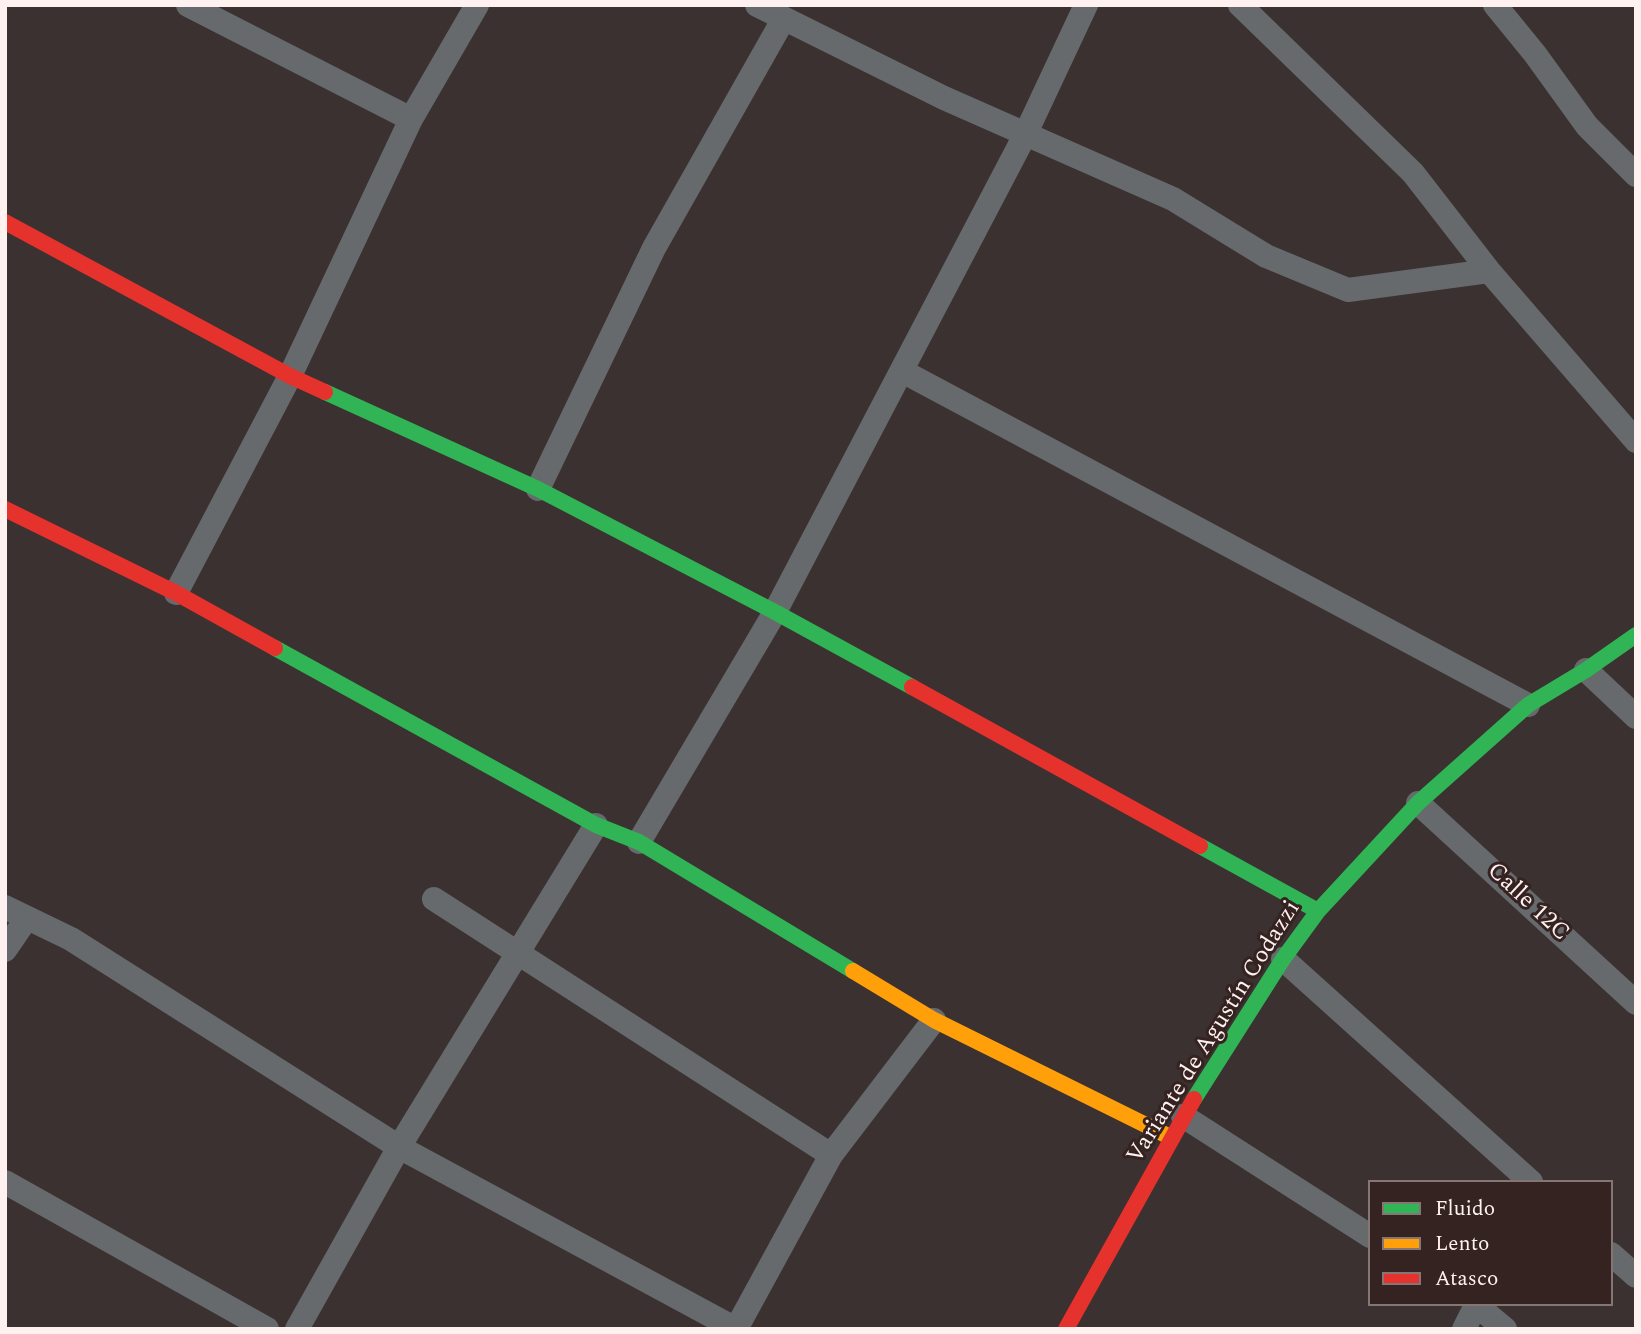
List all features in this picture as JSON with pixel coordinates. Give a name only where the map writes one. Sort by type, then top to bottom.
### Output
[{"type":"street","points":[[187,5],[411,119]]},
{"type":"street","points":[[176,593],[290,376],[411,119],[477,5]]},
{"type":"street","points":[[757,5],[783,20],[1025,135],[1173,199],[1266,256],[1348,290],[1489,271]]},
{"type":"street","points":[[639,842],[775,612],[1025,135],[1086,5]]},
{"type":"street","points":[[1240,5],[1413,173],[1489,271],[1636,441]]},
{"type":"street","points":[[1495,5],[1535,54],[1587,127],[1636,174]]},
{"type":"street","points":[[538,489],[654,248],[783,20]]},
{"type":"street","points":[[5,222],[290,376],[538,489],[775,612],[1318,911]]},
{"type":"street","points":[[902,371],[1528,705]]},
{"type":"street","points":[[5,509],[176,593],[596,825],[639,842],[934,1020],[1172,1138]]},
{"type":"street","name":"Variante de Agustín Codazzi","points":[[1066,1329],[1183,1116],[1283,959],[1318,911],[1418,803],[1484,742],[1528,705],[1586,670],[1636,635]]},
{"type":"street","points":[[1586,670],[1636,717]]},
{"type":"street","name":"Calle 12C","points":[[1418,803],[1636,1003]]},
{"type":"street","points":[[297,1329],[399,1147],[596,825]]},
{"type":"street","points":[[434,899],[831,1155]]},
{"type":"street","points":[[5,950],[16,912],[71,939],[399,1147],[736,1329],[831,1155],[934,1020]]},
{"type":"street","points":[[1283,959],[1529,1180]]},
{"type":"street","points":[[1183,1116],[1368,1235]]},
{"type":"street","points":[[5,1182],[267,1329]]},
{"type":"street","points":[[1613,1256],[1636,1276]]},
{"type":"street","points":[[1464,1329],[1476,1306]]},
{"type":"street","points":[[1477,1306],[1505,1329]]},
{"type":"traffic: fast","points":[[325,392],[538,489],[775,612],[912,687]]},
{"type":"traffic: fast","points":[[1194,1099],[1283,959],[1318,911],[1418,803],[1528,705],[1586,670],[1636,635]]},
{"type":"traffic: fast","points":[[275,648],[596,825],[639,842],[853,971]]},
{"type":"traffic: fast","points":[[1200,846],[1318,911]]},
{"type":"traffic: slow","points":[[853,971],[934,1020],[1172,1138]]},
{"type":"traffic: jam","points":[[5,222],[290,376],[325,392]]},
{"type":"traffic: jam","points":[[5,509],[176,593],[275,648]]},
{"type":"traffic: jam","points":[[912,687],[1200,846]]},
{"type":"traffic: jam","points":[[1066,1329],[1194,1099]]}]
